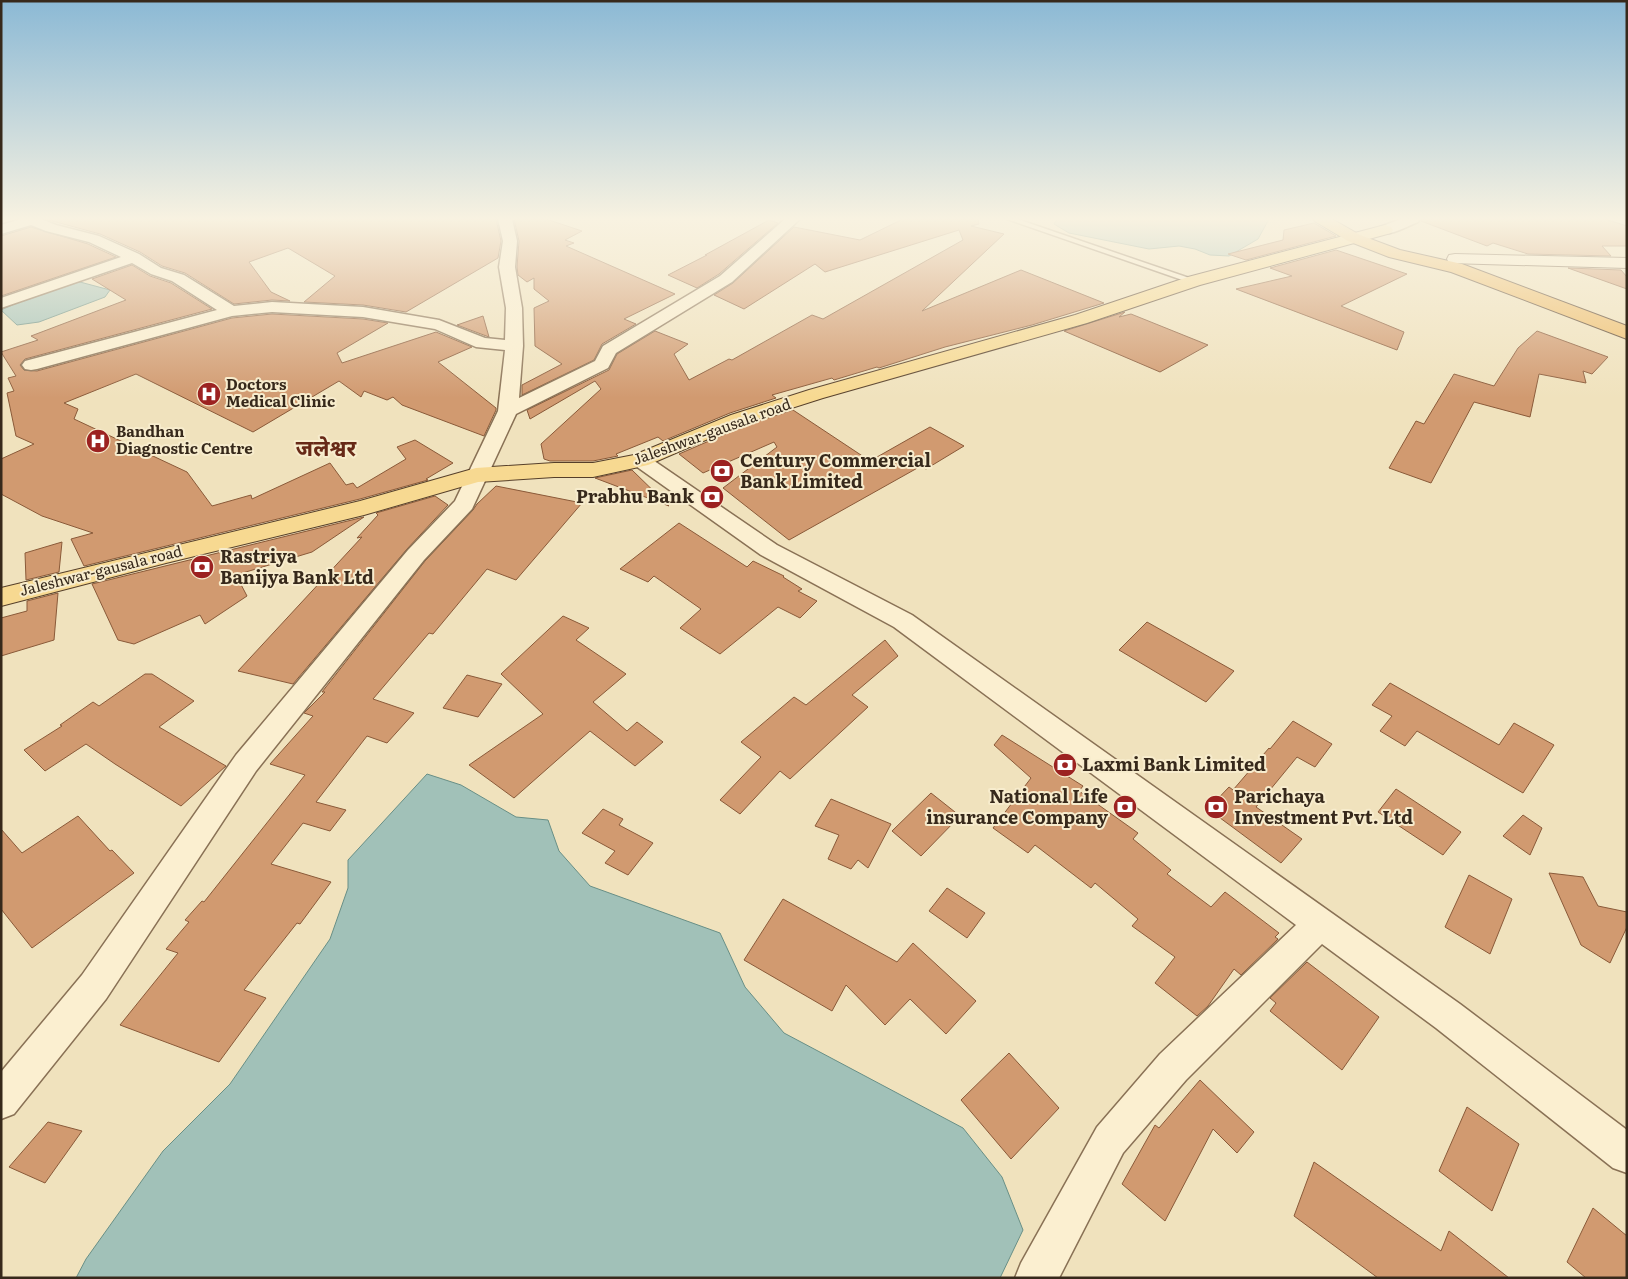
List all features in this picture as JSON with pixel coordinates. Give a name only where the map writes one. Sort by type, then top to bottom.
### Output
[{"type":"highway","points":[[1484,279],[1627,333]]},
{"type":"highway","points":[[1510,279],[1627,321]]},
{"type":"main road","name":"Jaleshwar-gausala road","points":[[1,597],[166,554],[364,508],[476,475],[554,470],[594,470],[640,460],[738,419],[816,394],[1081,319],[1201,279]]},
{"type":"street","points":[[1,303],[71,279]]},
{"type":"street","points":[[179,279],[231,311]]},
{"type":"street","points":[[1,1101],[94,987],[246,763],[416,555],[464,504],[476,475],[508,411],[514,346],[514,308],[509,279]]},
{"type":"street","points":[[508,411],[602,364],[609,350],[726,279]]},
{"type":"street","points":[[31,365],[231,311],[272,307],[364,312],[439,325],[482,342],[514,346]]},
{"type":"street","points":[[640,460],[769,550],[904,621],[1448,1016],[1627,1154]]},
{"type":"street","points":[[1036,1278],[1110,1140],[1173,1067],[1321,923]]},
{"type":"lane","points":[[1187,279],[1194,281]]},
{"type":"water","points":[[80,282],[110,290],[105,297],[39,322],[17,325],[1,310],[62,283]]},
{"type":"water","points":[[427,774],[461,785],[516,817],[548,820],[559,851],[590,886],[720,933],[745,987],[784,1033],[963,1128],[1002,1177],[1023,1230],[1000,1278],[76,1278],[86,1259],[163,1151],[230,1084],[330,939],[348,888],[348,860]]},
{"type":"building","points":[[1,279],[52,279],[1,296]]},
{"type":"building","points":[[92,279],[158,279],[171,283],[212,309],[25,359],[20,365],[24,370],[37,371],[232,318],[272,314],[363,319],[388,323],[337,353],[342,363],[436,332],[472,347],[438,362],[496,408],[496,410],[484,436],[402,405],[393,397],[387,400],[364,391],[361,397],[339,381],[253,432],[136,374],[64,403],[78,409],[74,419],[187,472],[212,506],[251,495],[252,499],[330,463],[346,485],[353,483],[357,488],[406,459],[397,447],[415,440],[453,463],[426,479],[428,480],[360,499],[84,566],[71,539],[93,533],[42,516],[1,494],[1,459],[34,444],[16,436],[7,393],[14,391],[8,378],[16,376],[1,352],[38,340],[31,336],[126,300]]},
{"type":"building","points":[[194,279],[261,279],[271,292],[290,301],[272,300],[234,304]]},
{"type":"building","points":[[332,279],[463,279],[406,312],[363,305],[304,302]]},
{"type":"building","points":[[523,279],[533,279],[527,282]]},
{"type":"building","points":[[534,279],[640,279],[675,294],[624,319],[636,324],[602,344],[594,360],[522,395],[522,385],[562,364],[535,346],[534,308],[549,301],[534,289]]},
{"type":"building","points":[[676,279],[712,279],[697,288]]},
{"type":"building","points":[[738,279],[792,279],[744,309],[714,295]]},
{"type":"building","points":[[894,279],[956,279],[922,311],[1000,279],[1043,279],[1104,303],[1032,325],[945,347],[879,368],[834,380],[832,378],[772,395],[776,398],[730,413],[663,441],[658,437],[616,454],[618,456],[593,461],[550,461],[544,459],[541,444],[601,389],[595,381],[530,419],[527,410],[609,370],[617,354],[655,331],[688,344],[674,354],[689,380],[729,359],[732,360],[812,315],[823,319]]},
{"type":"building","points":[[1280,279],[1397,279],[1341,306],[1404,332],[1397,350],[1236,289]]},
{"type":"building","points":[[1598,279],[1627,279],[1627,289]]},
{"type":"building","points":[[1125,312],[1119,317],[1131,314],[1208,345],[1160,372],[1064,331]]},
{"type":"building","points":[[483,316],[489,337],[457,325]]},
{"type":"building","points":[[1537,331],[1608,357],[1592,374],[1583,371],[1586,383],[1539,374],[1530,417],[1474,402],[1431,483],[1389,468],[1416,421],[1424,424],[1454,374],[1494,386],[1518,348]]},
{"type":"building","points":[[793,410],[870,461],[930,427],[964,446],[926,469],[921,466],[789,540],[723,488],[777,447],[774,442],[703,473],[679,454],[746,425]]},
{"type":"building","points":[[632,470],[669,506],[595,478]]},
{"type":"building","points":[[496,486],[582,503],[516,580],[487,569],[433,634],[429,633],[373,699],[414,713],[387,743],[367,736],[316,802],[346,810],[330,831],[303,823],[271,864],[331,882],[300,924],[297,923],[244,990],[266,998],[219,1062],[120,1025],[178,953],[166,949],[189,922],[185,920],[202,901],[204,902],[305,775],[270,764],[313,716],[304,713],[325,692],[322,692],[425,561]]},
{"type":"building","points":[[435,496],[448,505],[407,549],[293,684],[238,671],[362,537],[357,538],[378,515],[376,513]]},
{"type":"building","points":[[364,517],[312,552],[236,575],[247,596],[205,624],[200,615],[134,644],[118,640],[92,584]]},
{"type":"building","points":[[679,523],[747,567],[753,561],[784,576],[802,589],[798,591],[817,601],[800,618],[778,607],[720,654],[680,628],[701,609],[654,576],[648,582],[620,569]]},
{"type":"building","points":[[62,542],[59,572],[26,580],[25,553]]},
{"type":"building","points":[[58,593],[54,640],[1,656],[1,618],[27,611],[27,601]]},
{"type":"building","points":[[563,616],[589,628],[576,640],[626,674],[593,702],[627,731],[637,722],[663,742],[635,766],[590,731],[514,798],[469,765],[543,714],[501,674]]},
{"type":"building","points":[[1147,622],[1234,671],[1206,702],[1119,650]]},
{"type":"building","points":[[885,640],[898,656],[852,695],[868,707],[790,779],[780,771],[740,814],[720,800],[761,757],[741,742],[794,697],[806,705]]},
{"type":"building","points":[[145,674],[152,674],[194,701],[159,727],[226,766],[181,806],[86,744],[45,771],[24,750],[62,726],[60,725],[93,702],[99,706]]},
{"type":"building","points":[[467,675],[502,684],[478,717],[443,708]]},
{"type":"building","points":[[1390,683],[1499,745],[1514,723],[1554,745],[1523,793],[1417,731],[1405,746],[1380,731],[1392,716],[1372,705]]},
{"type":"building","points":[[1293,721],[1332,744],[1315,767],[1297,757],[1256,807],[1302,839],[1281,863],[1208,809],[1229,787],[1233,790]]},
{"type":"building","points":[[1002,735],[1083,786],[1079,791],[1138,833],[1133,839],[1171,870],[1167,874],[1211,907],[1225,892],[1279,933],[1275,937],[1278,939],[1241,975],[1234,969],[1208,1006],[1197,1016],[1155,983],[1175,957],[1132,926],[1138,919],[1095,883],[1091,888],[1035,845],[1028,853],[993,828],[1031,778],[994,745]]},
{"type":"building","points":[[1396,789],[1461,832],[1443,855],[1378,812]]},
{"type":"building","points":[[931,793],[960,816],[921,856],[892,831]]},
{"type":"building","points":[[831,799],[891,824],[868,868],[858,860],[851,869],[828,859],[839,835],[815,826]]},
{"type":"building","points":[[603,809],[623,819],[619,825],[653,843],[628,875],[605,863],[615,851],[582,833]]},
{"type":"building","points":[[1523,815],[1542,828],[1530,855],[1503,836]]},
{"type":"building","points":[[78,816],[110,851],[112,850],[134,873],[32,948],[1,909],[1,829],[22,853]]},
{"type":"building","points":[[1549,873],[1583,877],[1598,906],[1627,912],[1627,927],[1610,963],[1581,945]]},
{"type":"building","points":[[1469,875],[1512,899],[1490,954],[1445,927]]},
{"type":"building","points":[[947,888],[985,913],[967,938],[929,911]]},
{"type":"building","points":[[783,899],[897,962],[913,943],[976,1001],[946,1034],[910,999],[885,1025],[846,985],[832,1011],[744,960]]},
{"type":"building","points":[[1307,962],[1379,1017],[1342,1070],[1270,1011],[1276,1003],[1270,998]]},
{"type":"building","points":[[1009,1053],[1059,1108],[1011,1159],[961,1100]]},
{"type":"building","points":[[1200,1080],[1254,1132],[1237,1153],[1213,1129],[1165,1221],[1122,1184],[1155,1125],[1159,1128]]},
{"type":"building","points":[[1467,1107],[1519,1144],[1492,1211],[1439,1171]]},
{"type":"building","points":[[48,1122],[82,1131],[45,1183],[9,1167]]},
{"type":"building","points":[[1314,1162],[1441,1251],[1449,1231],[1509,1278],[1378,1278],[1294,1216]]},
{"type":"building","points":[[1593,1208],[1627,1236],[1627,1278],[1586,1278],[1567,1262]]},
{"type":"place","name":"Doctors Medical Clinic","points":[[209,394]]},
{"type":"place","name":"Bandhan Diagnostic Centre","points":[[98,441]]},
{"type":"place","name":"Century Commercial Bank Limited","points":[[722,471]]},
{"type":"place","name":"Prabhu Bank","points":[[712,497]]},
{"type":"place","name":"Rastriya Banijya Bank Ltd","points":[[202,567]]},
{"type":"place","name":"Laxmi Bank Limited","points":[[1065,765]]},
{"type":"place","name":"National Life insurance Company","points":[[1125,807]]},
{"type":"place","name":"Parichaya Investment Pvt. Ltd","points":[[1216,807]]},
{"type":"district","name":"जलेश्वर","points":[[326,448]]}]
